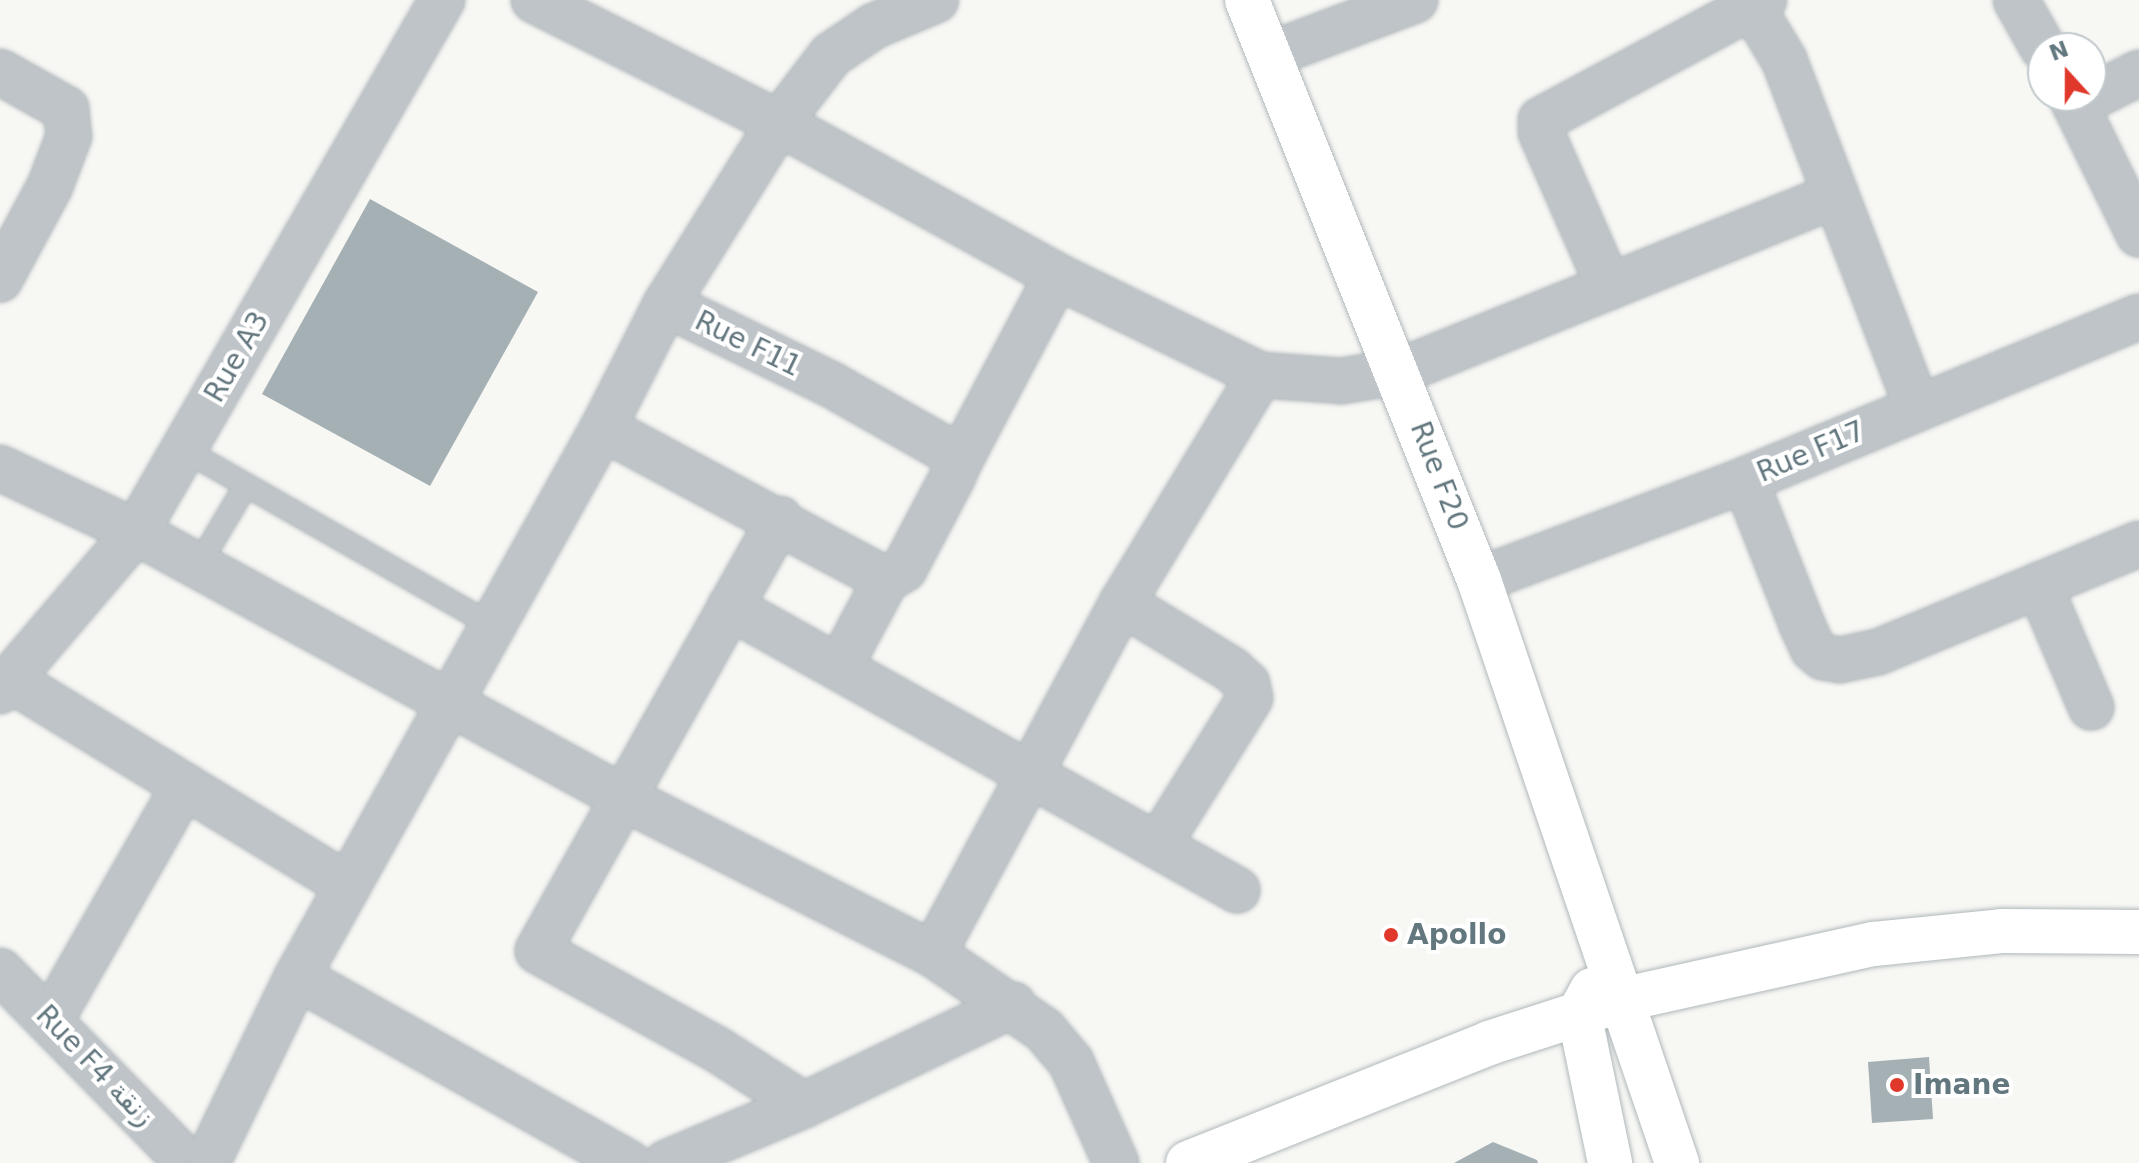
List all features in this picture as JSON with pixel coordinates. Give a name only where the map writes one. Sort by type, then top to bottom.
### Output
[{"type":"street","name":"Rue A3","points":[[6,686],[136,532],[442,0]]},
{"type":"street","points":[[534,0],[779,123],[1057,276],[1260,375],[1341,381],[1398,372],[1835,195]]},
{"type":"street","points":[[207,1163],[297,977],[603,428],[666,304],[779,123],[831,55],[874,26],[936,0]]},
{"type":"street","name":"Rue F20","points":[[1247,0],[1479,580],[1625,999],[1677,1163]]},
{"type":"street","points":[[1269,55],[1415,0]]},
{"type":"street","points":[[2016,0],[2034,32]]},
{"type":"street","points":[[1609,287],[1541,132],[1541,120],[1628,77],[1754,2],[1777,44],[1917,407]]},
{"type":"street","points":[[2107,86],[2139,73]]},
{"type":"street","points":[[0,279],[50,186],[69,136],[66,109],[15,78]]},
{"type":"street","points":[[2079,112],[2139,234]]},
{"type":"street","points":[[840,666],[886,580],[904,569],[1057,276]]},
{"type":"street","name":"Rue F11","points":[[666,304],[830,384],[961,458]]},
{"type":"street","name":"Rue F17","points":[[1479,580],[1745,480],[2139,317]]},
{"type":"street","points":[[933,954],[1034,774],[1122,603],[1260,375]]},
{"type":"street","points":[[603,428],[780,519],[886,580]]},
{"type":"street","points":[[0,468],[136,532],[622,797],[933,954],[1013,1005],[1044,1030],[1071,1062],[1116,1163]]},
{"type":"street","points":[[1745,480],[1802,625],[1823,657],[1840,660],[1878,652],[2139,544]]},
{"type":"street","points":[[780,519],[538,951],[718,1050],[804,1105]]},
{"type":"street","points":[[2039,585],[2091,707]]},
{"type":"street","points":[[1122,603],[1232,670],[1247,684],[1250,698],[1158,845]]},
{"type":"street","points":[[730,607],[1237,890]]},
{"type":"street","points":[[6,686],[184,786],[348,886]]},
{"type":"street","points":[[50,1021],[184,786]]},
{"type":"street","points":[[1188,1163],[1489,1043],[1625,999],[1874,944],[2001,931],[2139,932]]},
{"type":"street","points":[[1609,960],[1579,1013],[1610,1163]]},
{"type":"street","name":"Rue F4 زنقة","points":[[0,971],[188,1163]]},
{"type":"street","points":[[297,977],[629,1163]]},
{"type":"street","points":[[666,1163],[724,1152],[804,1105],[1013,1005]]},
{"type":"lane","points":[[183,449],[493,626]]},
{"type":"lane","points":[[198,566],[246,485]]},
{"type":"building","points":[[370,199],[538,292],[430,486],[262,394]]},
{"type":"building","points":[[1929,1057],[1933,1119],[1872,1123],[1868,1062]]},
{"type":"building","points":[[1493,1142],[1537,1160],[1538,1163],[1454,1163]]},
{"type":"place","name":"Apollo","points":[[1391,935]]},
{"type":"place","name":"Imane","points":[[1897,1085]]}]
